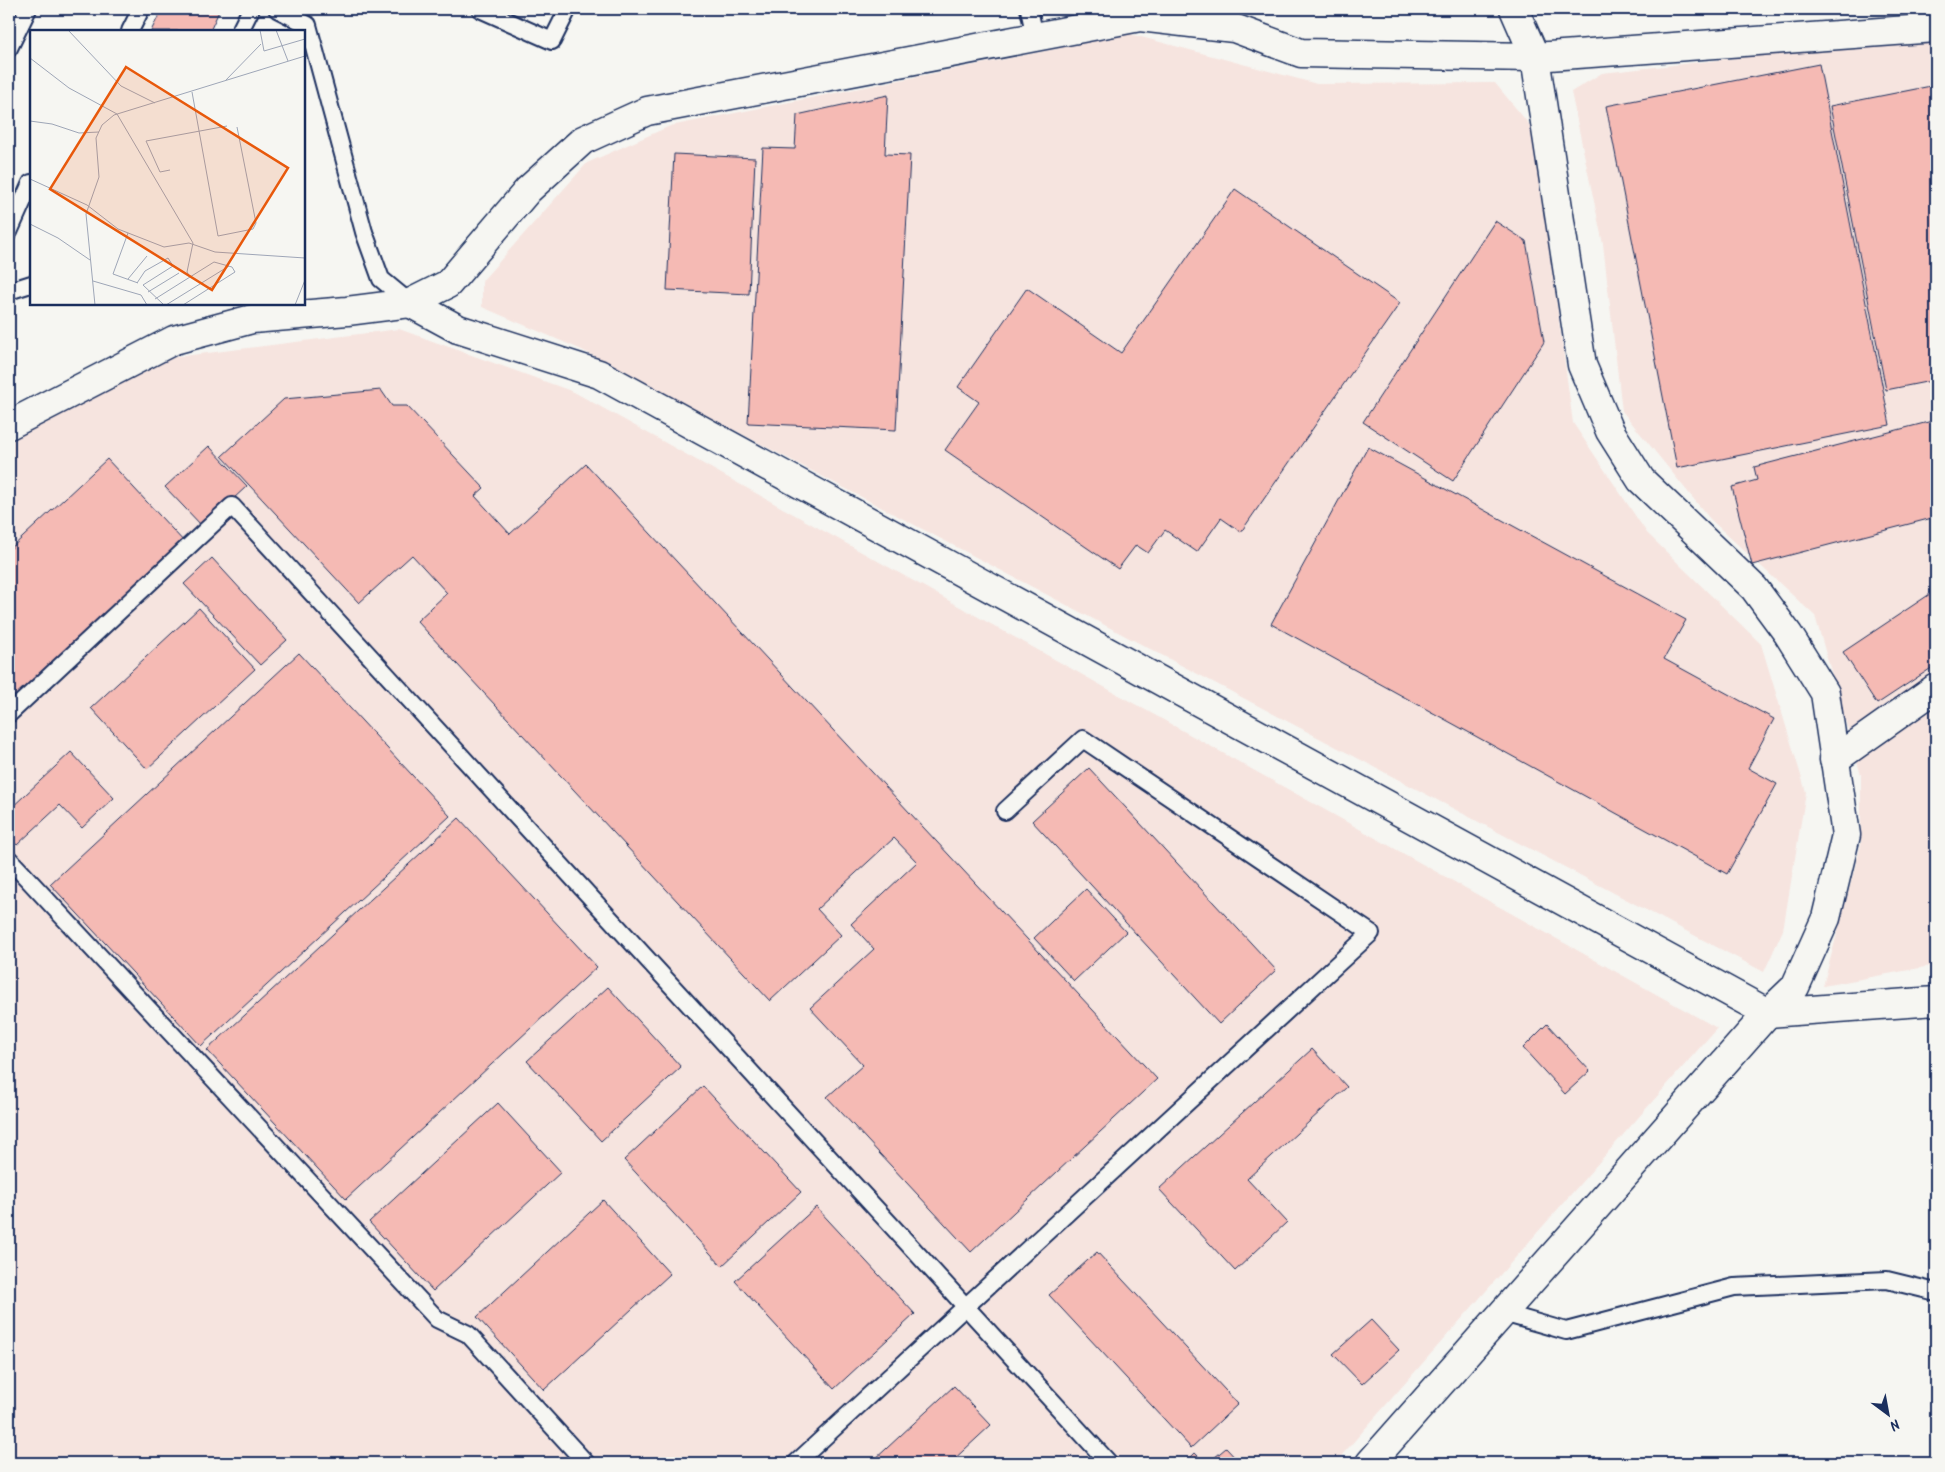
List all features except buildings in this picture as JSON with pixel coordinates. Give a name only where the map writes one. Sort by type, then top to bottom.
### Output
[{"type":"street","points":[[1370,1463],[1768,1013],[1795,987],[1826,918],[1846,835],[1825,693],[1788,634],[1754,588],[1641,480],[1610,431],[1585,373],[1582,365],[1534,57],[1514,9]]},
{"type":"street","points":[[9,425],[174,340],[252,319],[346,311],[410,303],[448,284],[528,190],[583,140],[647,111],[1140,16],[1234,28],[1301,53],[1534,57],[1936,28]]},
{"type":"street","points":[[410,303],[458,329],[598,374],[1768,1013],[1936,1001]]},
{"type":"street","points":[[1834,760],[1936,688]]},
{"type":"lane","points":[[9,48],[28,9]]},
{"type":"lane","points":[[130,30],[141,9]]},
{"type":"lane","points":[[240,30],[251,9]]},
{"type":"lane","points":[[277,9],[308,25],[364,232],[381,279],[410,303]]},
{"type":"lane","points":[[480,9],[552,41],[568,9]]},
{"type":"lane","points":[[1029,9],[1035,37]]},
{"type":"lane","points":[[9,232],[30,185]]},
{"type":"lane","points":[[9,291],[30,284]]},
{"type":"lane","points":[[9,714],[232,506],[1110,1463]]},
{"type":"lane","points":[[796,1463],[1371,933],[1083,739],[1005,811]]},
{"type":"lane","points":[[9,859],[437,1319],[468,1334],[586,1463]]},
{"type":"lane","points":[[1503,1313],[1566,1331],[1734,1287],[1887,1280],[1936,1292]]},
{"type":"shaded area","points":[[1130,34],[1317,84],[1495,83],[1533,129],[1573,423],[1647,533],[1761,644],[1806,792],[1783,930],[1764,972],[582,350],[482,307],[482,281],[587,163],[670,126]]},
{"type":"shaded area","points":[[1936,36],[1936,965],[1823,986],[1861,845],[1861,775],[1815,616],[1710,519],[1622,411],[1603,244],[1571,92],[1602,73]]},
{"type":"shaded area","points":[[399,329],[574,392],[1717,1028],[1335,1463],[9,1463],[9,437],[167,358]]}]
